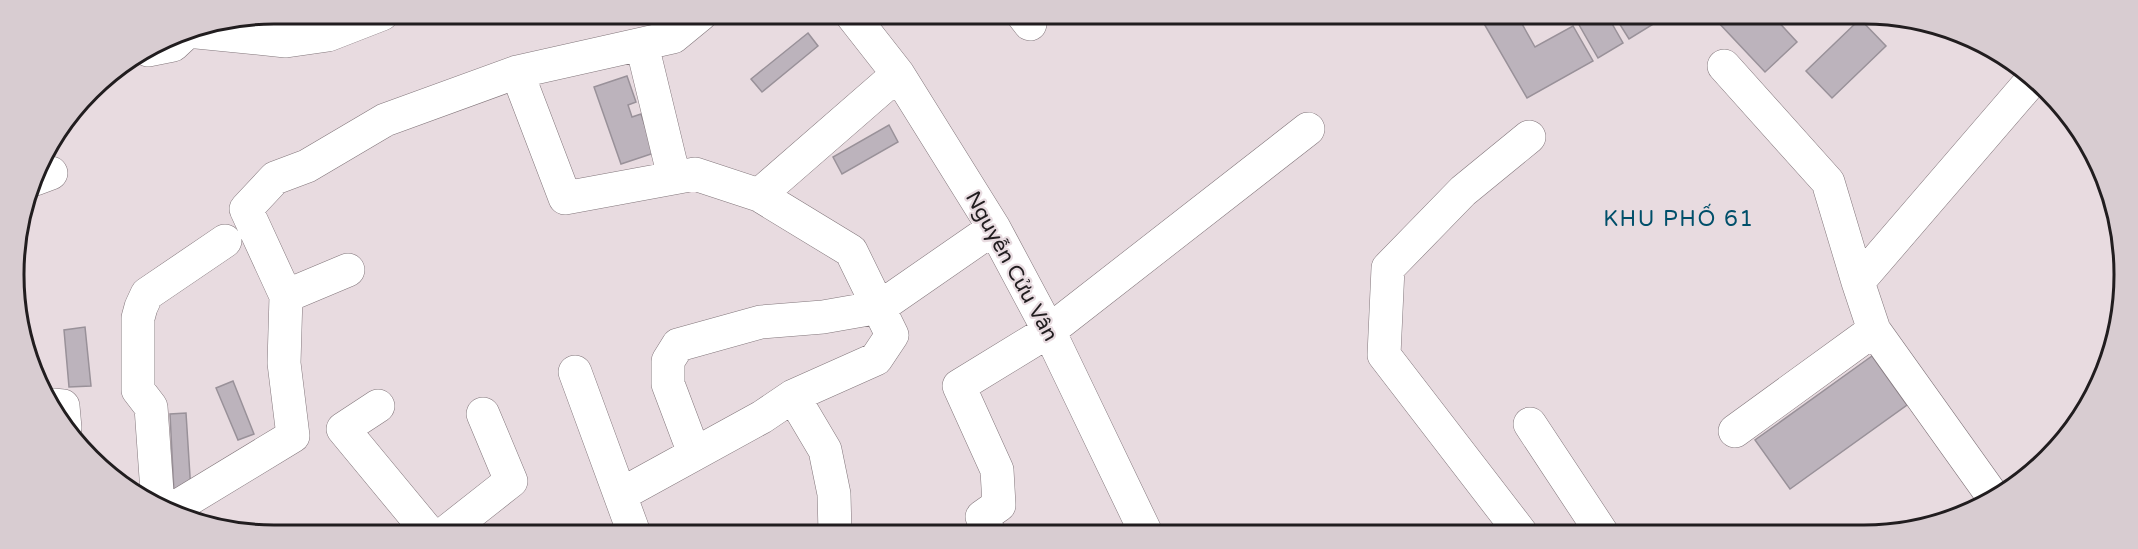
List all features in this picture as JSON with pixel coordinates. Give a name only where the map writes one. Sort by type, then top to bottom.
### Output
[{"type":"street","points":[[209,33],[286,41],[328,35],[356,24]]},
{"type":"street","points":[[178,506],[294,436],[284,363],[286,296],[246,209],[276,178],[307,166],[385,120],[517,72],[673,37],[688,24]]},
{"type":"street","name":"Nguyễn Cửu Vân","points":[[859,24],[898,74],[994,228],[1049,331],[1142,525]]},
{"type":"street","points":[[642,45],[674,177]]},
{"type":"street","points":[[1724,66],[1828,182],[1874,330],[1989,491]]},
{"type":"street","points":[[517,72],[565,198],[695,174],[759,195],[851,251],[892,335],[876,359],[793,396],[762,417],[620,495]]},
{"type":"street","points":[[759,195],[898,74]]},
{"type":"street","points":[[1858,282],[2028,85]]},
{"type":"street","points":[[986,525],[982,517],[999,505],[997,470],[959,386],[1049,331],[1308,129]]},
{"type":"street","points":[[1515,525],[1384,355],[1388,268],[1463,191],[1529,137]]},
{"type":"street","points":[[694,453],[668,384],[668,361],[678,345],[761,322],[823,317],[880,307],[994,228]]},
{"type":"street","points":[[158,496],[151,407],[138,390],[138,318],[147,294],[225,241]]},
{"type":"street","points":[[286,296],[348,270]]},
{"type":"street","points":[[1735,431],[1874,330]]},
{"type":"street","points":[[575,372],[631,525]]},
{"type":"street","points":[[793,396],[825,450],[834,494],[835,525]]},
{"type":"street","points":[[378,406],[343,429],[422,525]]},
{"type":"street","points":[[455,525],[511,481],[483,414]]},
{"type":"street","points":[[1530,424],[1597,525]]},
{"type":"building","points":[[1484,24],[1522,24],[1535,47],[1573,26],[1593,61],[1527,98]]},
{"type":"building","points":[[1579,24],[1612,24],[1623,43],[1598,58]]},
{"type":"building","points":[[1620,24],[1653,24],[1629,39]]},
{"type":"building","points":[[1720,24],[1780,24],[1797,42],[1765,72]]},
{"type":"building","points":[[1855,24],[1865,24],[1886,46],[1832,98],[1806,71]]},
{"type":"building","points":[[808,33],[818,46],[762,92],[751,79]]},
{"type":"building","points":[[627,76],[636,102],[628,105],[632,117],[641,114],[654,153],[621,164],[594,87]]},
{"type":"building","points":[[889,125],[898,142],[842,174],[833,157]]},
{"type":"building","points":[[85,327],[91,386],[69,387],[64,330]]},
{"type":"building","points":[[1872,356],[1907,405],[1790,489],[1755,440]]},
{"type":"building","points":[[233,381],[254,434],[238,440],[216,388]]},
{"type":"building","points":[[186,413],[191,492],[174,493],[170,414]]},
{"type":"district","name":"KHU PHỐ 61","points":[[1679,218]]}]
